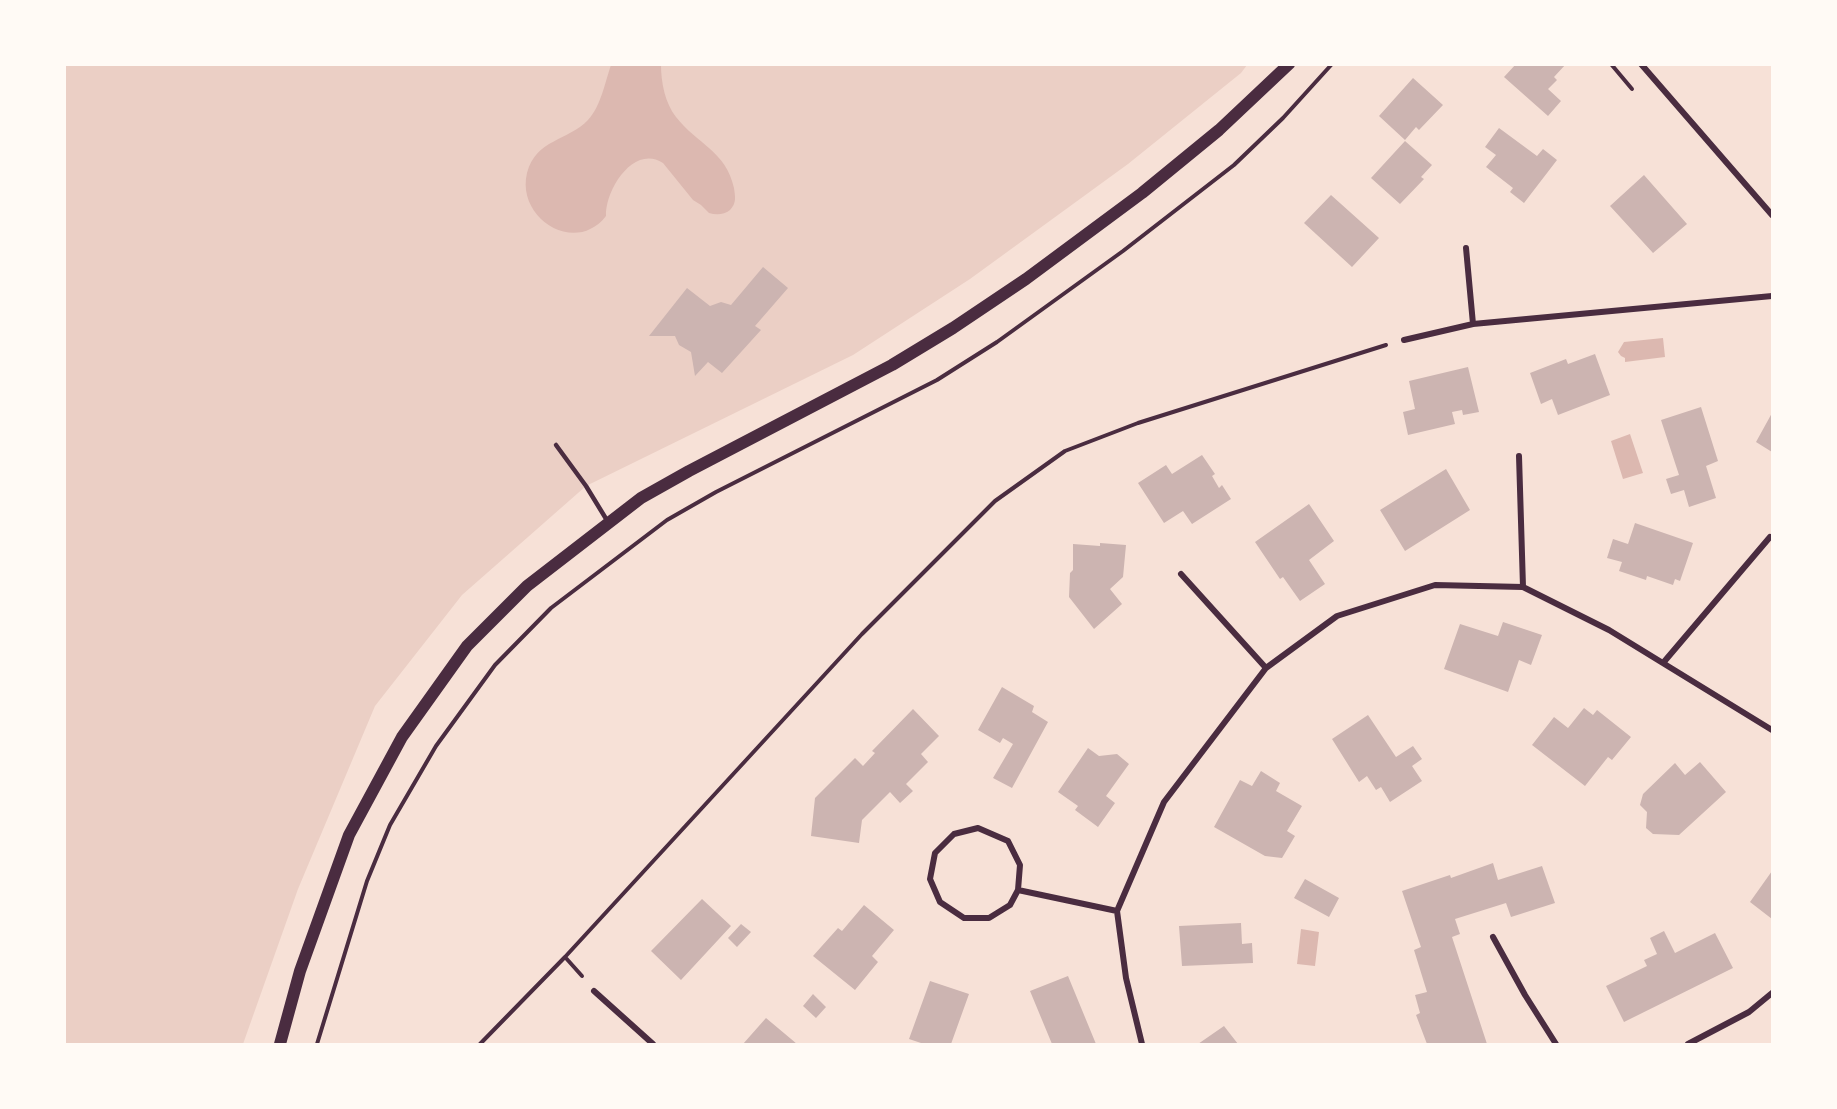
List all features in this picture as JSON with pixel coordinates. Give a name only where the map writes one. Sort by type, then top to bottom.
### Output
[{"type":"main road","points":[[280,1044],[300,971],[349,835],[402,736],[467,646],[527,586],[641,498],[892,365],[1017,285],[1150,186],[1219,130],[1288,65]]},
{"type":"street","points":[[1641,64],[1773,215]]},
{"type":"street","points":[[1466,248],[1473,324]]},
{"type":"street","points":[[1404,340],[1473,324],[1773,296]]},
{"type":"street","points":[[1519,456],[1523,587]]},
{"type":"street","points":[[1663,663],[1770,537]]},
{"type":"street","points":[[1181,574],[1266,668]]},
{"type":"street","points":[[1142,1044],[1125,978],[1117,911],[1164,802],[1266,668],[1337,616],[1435,585],[1523,587],[1609,630],[1773,730]]},
{"type":"street","points":[[978,828],[1008,841],[1020,865],[1018,890],[1010,905],[988,918],[964,918],[940,902],[930,879],[935,853],[954,834],[978,828]]},
{"type":"street","points":[[1018,890],[1117,911]]},
{"type":"street","points":[[1493,938],[1524,995],[1556,1044]]},
{"type":"street","points":[[594,991],[653,1044]]},
{"type":"street","points":[[1688,1044],[1749,1012],[1773,993]]},
{"type":"lane","points":[[556,445],[586,486],[608,522]]},
{"type":"path","points":[[317,1044],[367,881],[390,825],[436,746],[495,665],[550,608],[667,520],[716,492],[937,380],[997,342],[1123,251],[1234,165],[1283,118],[1332,64]]},
{"type":"path","points":[[480,1044],[565,957],[862,634],[995,501],[1065,451],[1149,419],[1404,340]]},
{"type":"shaded area","points":[[64,65],[1247,65],[1241,73],[1128,164],[970,279],[853,355],[586,486],[462,595],[375,706],[298,889],[243,1044],[65,1044]]},
{"type":"shaded area","points":[[611,65],[661,65],[664,92],[672,111],[684,126],[718,156],[730,175],[735,202],[730,210],[720,214],[709,213],[693,200],[663,163],[652,159],[641,160],[623,173],[610,195],[606,216],[593,227],[579,232],[564,232],[539,217],[530,204],[526,189],[527,173],[531,162],[545,147],[588,120],[599,101]]},
{"type":"shaded area","points":[[1663,338],[1665,357],[1625,362],[1625,358],[1618,352],[1624,342]]},
{"type":"shaded area","points":[[1630,434],[1643,473],[1623,479],[1611,441]]},
{"type":"shaded area","points":[[1301,929],[1319,932],[1315,966],[1297,964]]},
{"type":"building","points":[[1516,64],[1566,64],[1554,77],[1557,80],[1548,89],[1561,101],[1548,116],[1504,77]]},
{"type":"building","points":[[1413,78],[1443,105],[1419,130],[1416,127],[1405,140],[1379,116]]},
{"type":"building","points":[[1499,128],[1537,156],[1543,149],[1557,160],[1524,203],[1510,192],[1513,188],[1486,167],[1496,155],[1485,147]]},
{"type":"building","points":[[1405,141],[1432,165],[1421,177],[1424,179],[1400,204],[1371,178]]},
{"type":"building","points":[[1644,175],[1687,224],[1653,253],[1610,206]]},
{"type":"building","points":[[1331,195],[1379,238],[1352,267],[1304,223]]},
{"type":"building","points":[[763,267],[788,288],[755,326],[761,330],[722,373],[708,362],[695,376],[691,352],[679,345],[675,336],[649,336],[687,288],[710,306],[721,302],[731,305]]},
{"type":"building","points":[[1595,354],[1610,395],[1558,415],[1552,399],[1541,404],[1530,373],[1566,359],[1568,364]]},
{"type":"building","points":[[1468,367],[1479,412],[1463,415],[1462,410],[1452,412],[1455,424],[1408,435],[1403,412],[1415,409],[1409,381]]},
{"type":"building","points":[[1701,407],[1718,461],[1706,466],[1716,498],[1689,507],[1684,490],[1671,494],[1666,479],[1679,475],[1661,420]]},
{"type":"building","points":[[1772,413],[1772,452],[1756,442]]},
{"type":"building","points":[[1202,455],[1215,474],[1212,476],[1219,488],[1222,485],[1231,499],[1192,524],[1183,511],[1164,523],[1138,483],[1166,465],[1172,474]]},
{"type":"building","points":[[1446,469],[1470,510],[1405,551],[1380,510]]},
{"type":"building","points":[[1309,504],[1334,541],[1309,560],[1325,584],[1300,601],[1283,577],[1280,579],[1255,542]]},
{"type":"building","points":[[1635,523],[1693,543],[1680,581],[1675,579],[1673,585],[1647,576],[1646,580],[1619,571],[1622,562],[1607,558],[1613,539],[1628,544]]},
{"type":"building","points":[[1100,543],[1126,545],[1123,577],[1110,589],[1122,604],[1094,629],[1069,597],[1070,573],[1073,570],[1073,544],[1100,546]]},
{"type":"building","points":[[1503,622],[1542,635],[1531,665],[1519,660],[1508,692],[1444,669],[1460,624],[1498,636]]},
{"type":"building","points":[[1002,687],[1034,706],[1032,712],[1048,722],[1012,788],[993,778],[1013,744],[1003,738],[1000,743],[978,730]]},
{"type":"building","points":[[1584,708],[1593,715],[1597,710],[1631,737],[1612,760],[1608,757],[1585,786],[1532,745],[1554,717],[1568,728]]},
{"type":"building","points":[[913,709],[939,736],[921,754],[928,762],[906,784],[913,791],[900,803],[890,792],[862,820],[859,843],[811,836],[815,798],[855,758],[863,766],[875,753],[872,751]]},
{"type":"building","points":[[1368,715],[1396,757],[1413,746],[1422,759],[1412,766],[1422,781],[1390,802],[1381,787],[1376,790],[1367,776],[1359,782],[1332,739]]},
{"type":"building","points":[[1088,748],[1099,756],[1117,754],[1129,764],[1106,796],[1115,803],[1098,827],[1075,810],[1078,806],[1058,792]]},
{"type":"building","points":[[1700,762],[1726,792],[1679,835],[1653,834],[1646,828],[1647,812],[1640,805],[1643,794],[1675,763],[1685,775]]},
{"type":"building","points":[[1261,771],[1280,783],[1276,791],[1302,806],[1287,831],[1295,836],[1282,858],[1265,856],[1214,827],[1240,780],[1252,786]]},
{"type":"building","points":[[1493,863],[1498,880],[1542,866],[1555,903],[1511,917],[1506,903],[1455,919],[1460,934],[1452,937],[1487,1044],[1427,1044],[1416,1015],[1420,1013],[1415,995],[1427,992],[1414,950],[1421,947],[1402,891],[1450,875],[1451,878]]},
{"type":"building","points":[[1772,871],[1772,919],[1750,902]]},
{"type":"building","points":[[1305,879],[1339,898],[1329,917],[1294,898]]},
{"type":"building","points":[[702,899],[731,926],[681,980],[651,951]]},
{"type":"building","points":[[864,905],[894,930],[872,956],[878,962],[855,990],[813,956],[838,928],[842,931]]},
{"type":"building","points":[[1241,923],[1242,944],[1252,943],[1253,963],[1182,966],[1179,926]]},
{"type":"building","points":[[741,924],[751,932],[737,947],[728,938]]},
{"type":"building","points":[[1664,931],[1675,953],[1715,933],[1733,968],[1624,1022],[1606,986],[1647,966],[1644,960],[1657,954],[1650,938]]},
{"type":"building","points":[[1068,976],[1096,1044],[1052,1044],[1030,991]]},
{"type":"building","points":[[930,981],[969,994],[951,1044],[924,1044],[909,1039]]},
{"type":"building","points":[[813,994],[826,1007],[816,1018],[803,1006]]},
{"type":"building","points":[[766,1018],[797,1044],[743,1044]]},
{"type":"building","points":[[1224,1026],[1238,1044],[1198,1044]]}]
